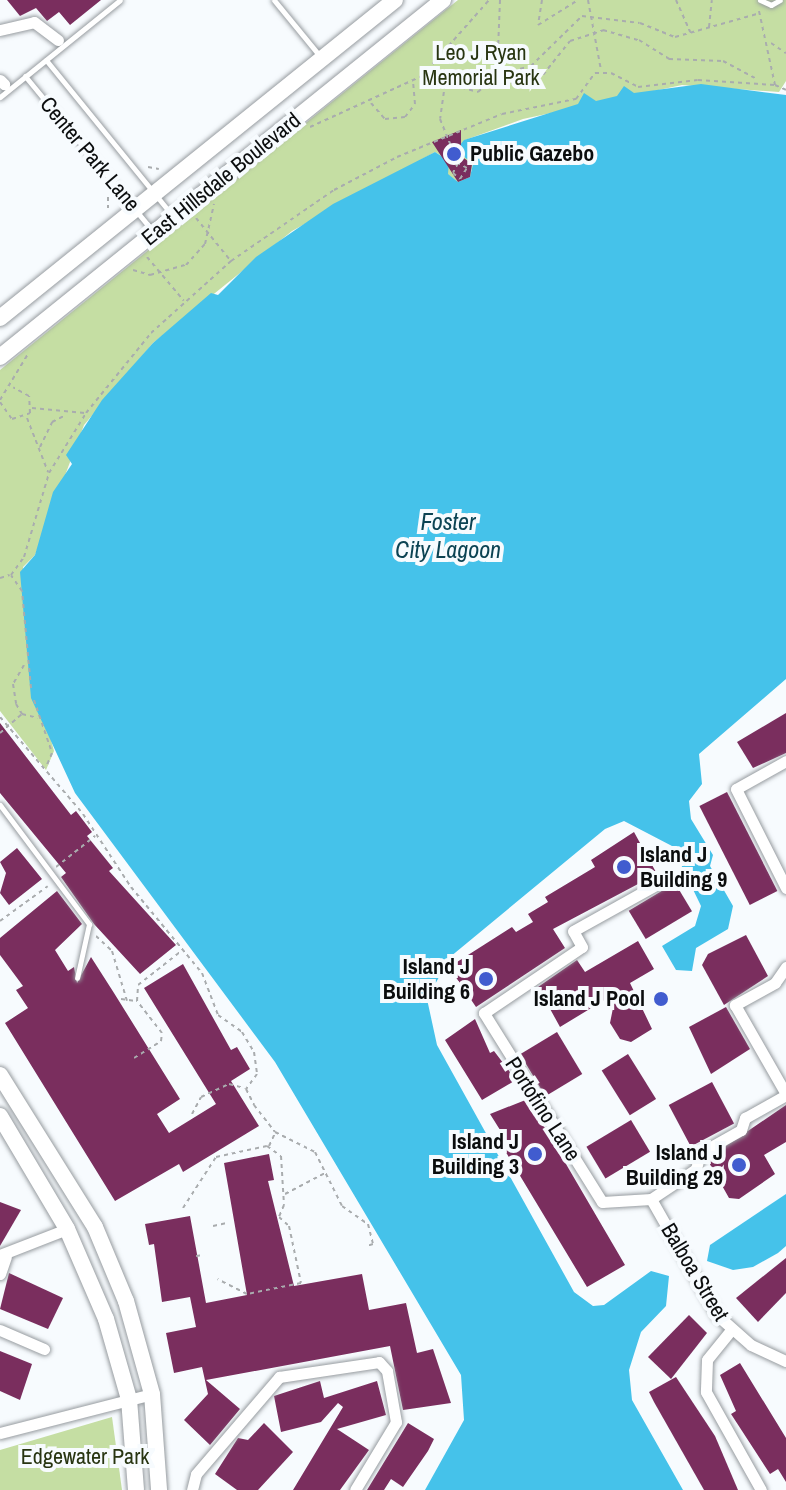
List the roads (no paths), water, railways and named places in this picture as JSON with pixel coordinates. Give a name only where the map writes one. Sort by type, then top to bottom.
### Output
[{"type":"main road","name":"East Hillsdale Boulevard","points":[[0,318],[395,0]]},
{"type":"main road","name":"East Hillsdale Boulevard","points":[[0,357],[157,240],[443,0]]},
{"type":"main road","points":[[0,1075],[95,1227],[126,1301],[152,1394],[159,1490]]},
{"type":"main road","points":[[0,1116],[67,1229],[106,1319],[129,1399],[136,1490]]},
{"type":"street","points":[[1,27],[34,22],[58,40]]},
{"type":"street","points":[[786,761],[736,789],[786,888]]},
{"type":"street","name":"Portofino Lane","points":[[651,1199],[602,1202],[484,1013],[582,947],[573,931],[661,882]]},
{"type":"street","points":[[651,1199],[696,1169],[700,1153],[741,1130],[745,1118],[786,1094],[735,1005],[775,983],[786,967]]},
{"type":"street","name":"Balboa Street","points":[[651,1199],[731,1330],[786,1361]]},
{"type":"street","points":[[0,1274],[3,1256],[67,1229]]},
{"type":"street","points":[[0,1330],[44,1349]]},
{"type":"street","points":[[731,1330],[707,1360],[706,1392],[761,1490]]},
{"type":"street","points":[[192,1490],[196,1474],[279,1377],[379,1362],[387,1371],[396,1422],[355,1490]]},
{"type":"street","points":[[0,1433],[152,1394]]},
{"type":"lane","points":[[0,97],[120,0]]},
{"type":"lane","points":[[274,0],[323,59]]},
{"type":"lane","points":[[281,8],[289,0]]},
{"type":"lane","points":[[760,0],[771,5],[780,0]]},
{"type":"lane","name":"Center Park Lane","points":[[46,60],[178,222]]},
{"type":"lane","name":"Center Park Lane","points":[[25,76],[136,209],[157,240]]},
{"type":"lane","points":[[0,805],[87,930],[77,978]]},
{"type":"water","name":"Foster City Lagoon","points":[[701,84],[786,95],[786,679],[699,754],[702,784],[689,801],[691,819],[713,855],[710,866],[733,906],[728,929],[696,948],[692,971],[676,970],[662,946],[695,926],[701,906],[672,846],[624,821],[605,829],[450,957],[427,999],[437,1045],[574,1292],[593,1306],[604,1305],[651,1271],[669,1276],[666,1306],[641,1332],[629,1370],[632,1400],[683,1490],[425,1490],[464,1420],[461,1375],[275,1062],[75,793],[31,698],[20,572],[35,555],[53,492],[72,464],[66,455],[102,400],[153,343],[211,293],[218,295],[256,257],[333,204],[435,152],[449,161],[448,174],[458,182],[470,177],[473,164],[456,150],[464,140],[578,104],[584,93],[596,101],[617,96],[624,86],[634,93]]},
{"type":"water","points":[[786,1194],[786,1246],[778,1253],[753,1267],[733,1270],[707,1261],[710,1245]]},
{"type":"place","name":"Public Gazebo","points":[[454,154]]},
{"type":"place","name":"Island J Building 9","points":[[624,867]]},
{"type":"place","name":"Island J Building 6","points":[[486,979]]},
{"type":"place","name":"Island J Pool","points":[[661,999]]},
{"type":"place","name":"Island J Building 3","points":[[535,1154]]},
{"type":"place","name":"Island J Building 29","points":[[739,1165]]},
{"type":"park label","name":"Leo J Ryan Memorial Park","points":[[481,64]]},
{"type":"park label","name":"Edgewater Park","points":[[85,1457]]}]
